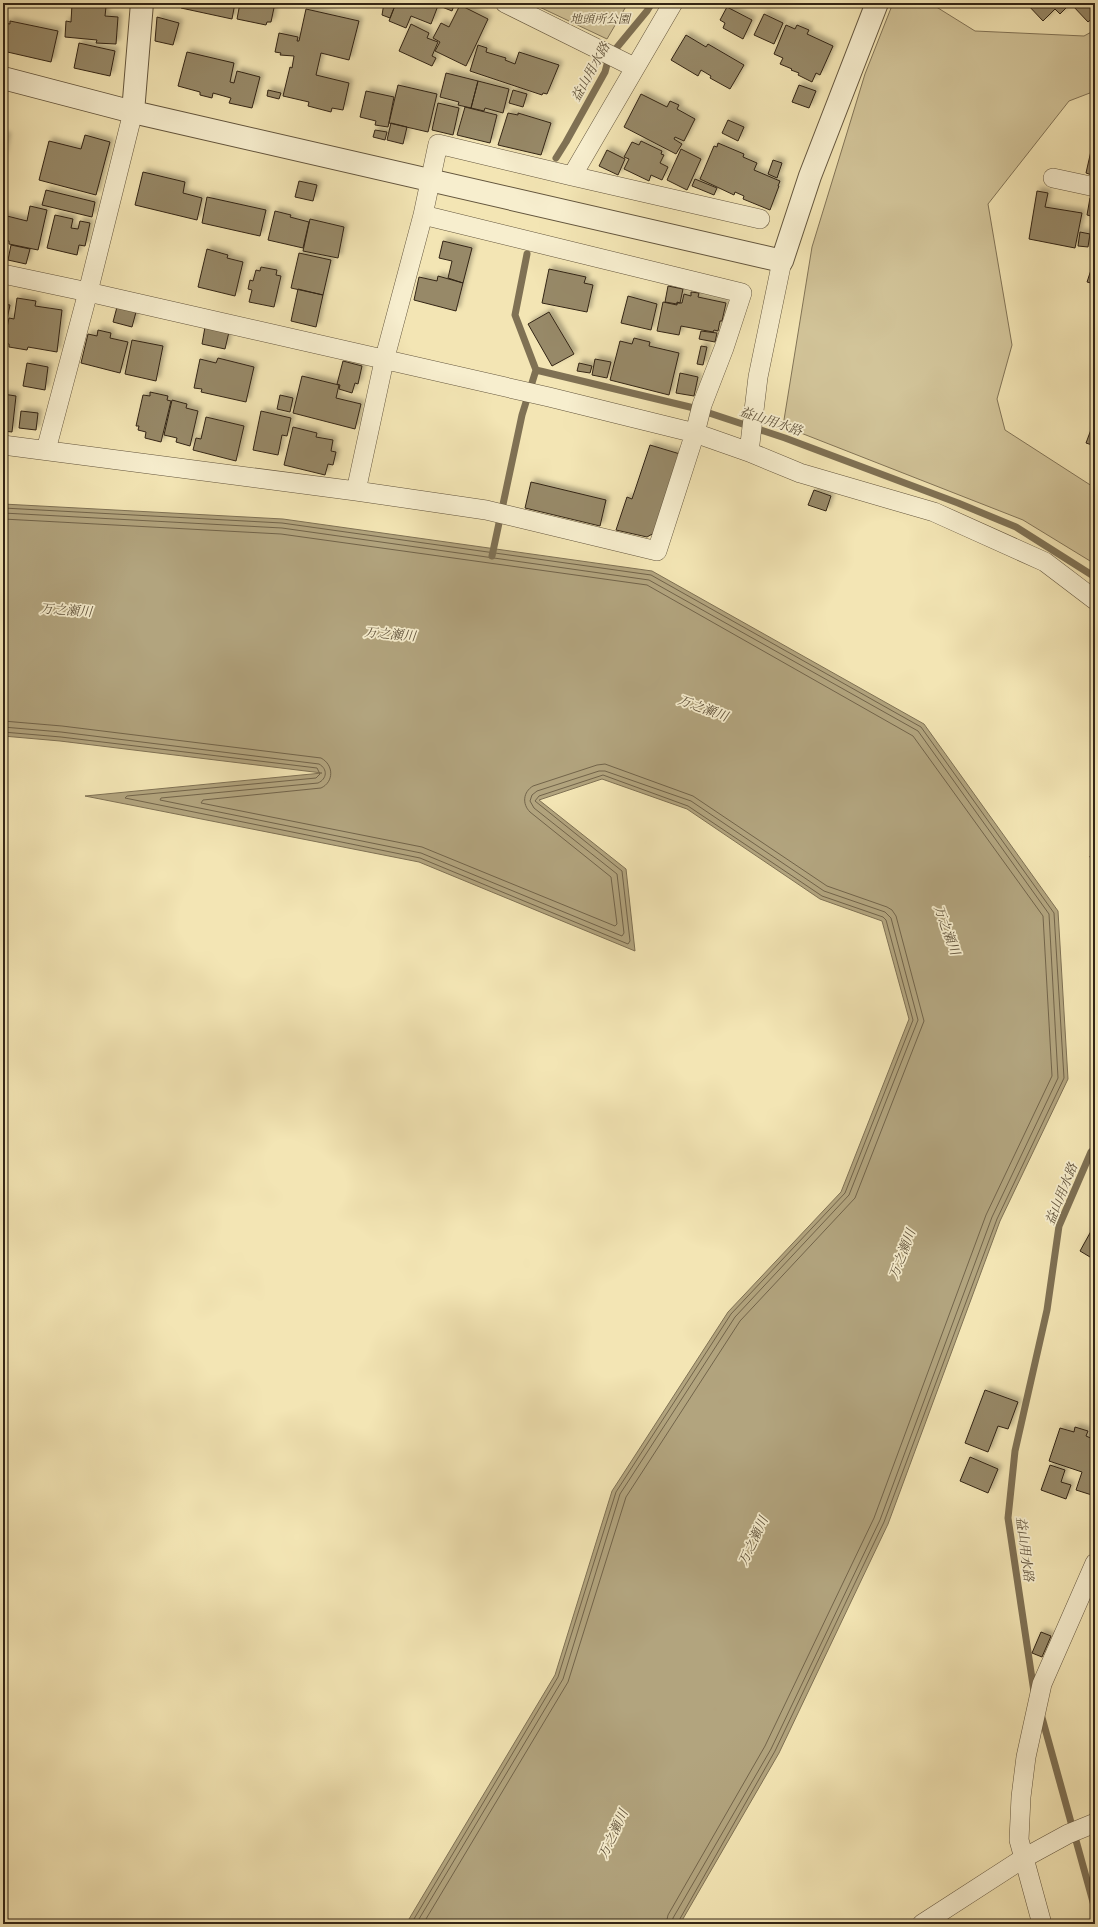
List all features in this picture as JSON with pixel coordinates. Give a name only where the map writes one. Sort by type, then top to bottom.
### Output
[{"type":"street","points":[[46,450],[88,292],[133,112],[142,3]]},
{"type":"street","points":[[505,3],[628,64]]},
{"type":"street","points":[[572,176],[628,64],[673,3]]},
{"type":"street","points":[[750,445],[753,413],[782,261],[810,176],[877,3]]},
{"type":"street","points":[[3,78],[133,112],[431,180],[553,210],[782,261]]},
{"type":"street","points":[[356,491],[384,361],[423,215],[438,144],[760,219]]},
{"type":"street","points":[[1053,178],[1095,187]]},
{"type":"street","points":[[3,445],[356,491],[486,510],[657,551],[698,420],[742,293],[423,215]]},
{"type":"street","points":[[3,274],[549,397],[698,420],[750,445],[800,473],[934,512],[1045,562],[1095,600]]},
{"type":"street","points":[[1042,1924],[1019,1840],[1021,1797],[1033,1722],[1042,1684],[1095,1563]]},
{"type":"street","points":[[922,1924],[1024,1858],[1082,1828]]},
{"type":"green space","name":"地頭所公園","points":[[531,3],[628,3],[607,39]]},
{"type":"green space","points":[[893,3],[930,3],[975,31],[1084,36],[1095,30],[1095,91],[1069,101],[988,204],[1012,345],[997,399],[1005,430],[1095,488],[1095,564],[1023,520],[783,426],[812,247],[865,74]]},
{"type":"water","name":"万之瀬川","points":[[3,504],[283,519],[652,571],[924,724],[1058,911],[1068,1079],[1000,1221],[888,1524],[779,1753],[680,1924],[406,1924],[555,1675],[612,1491],[728,1312],[841,1192],[909,1019],[882,921],[820,899],[687,809],[602,779],[539,800],[626,869],[635,951],[419,862],[85,796],[322,773],[60,741],[3,736]]},
{"type":"building","points":[[182,3],[235,3],[232,19],[181,8]]},
{"type":"building","points":[[240,3],[275,3],[271,22],[267,22],[266,25],[237,19]]},
{"type":"building","points":[[384,3],[396,3],[390,18],[382,15]]},
{"type":"building","points":[[396,3],[439,3],[431,24],[411,16],[406,28],[389,21]]},
{"type":"building","points":[[443,3],[455,3],[452,11],[442,7]]},
{"type":"building","points":[[1026,3],[1071,3],[1060,14],[1055,9],[1043,21]]},
{"type":"building","points":[[1076,3],[1095,3],[1095,16],[1088,22],[1073,6]]},
{"type":"building","points":[[72,4],[106,7],[105,16],[118,17],[116,44],[96,43],[97,40],[65,37],[66,21],[71,22]]},
{"type":"building","points":[[460,5],[488,19],[466,66],[435,51],[440,42],[433,38],[441,23],[449,27]]},
{"type":"building","points":[[727,7],[752,20],[743,39],[723,28],[725,23],[720,20]]},
{"type":"building","points":[[306,9],[359,21],[349,60],[321,53],[316,75],[349,83],[343,110],[332,108],[331,112],[308,106],[309,102],[283,96],[290,67],[292,68],[294,56],[280,55],[281,53],[275,52],[279,33],[298,37],[297,41],[299,41]]},
{"type":"building","points":[[764,14],[783,23],[774,44],[754,35]]},
{"type":"building","points":[[157,17],[179,23],[173,45],[155,41]]},
{"type":"building","points":[[10,21],[58,31],[51,62],[3,51],[3,23],[10,24]]},
{"type":"building","points":[[411,24],[429,33],[427,38],[438,42],[432,56],[436,58],[432,66],[399,51]]},
{"type":"building","points":[[786,25],[795,29],[797,25],[809,30],[807,34],[833,46],[820,75],[816,73],[812,82],[798,75],[799,73],[791,70],[792,69],[780,64],[783,58],[774,54]]},
{"type":"building","points":[[686,35],[706,47],[708,44],[744,65],[730,89],[710,78],[711,76],[701,70],[698,76],[671,60]]},
{"type":"building","points":[[79,43],[115,51],[110,76],[74,68]]},
{"type":"building","points":[[478,45],[487,48],[486,52],[506,58],[505,60],[515,64],[519,52],[559,65],[547,94],[543,93],[542,95],[470,71]]},
{"type":"building","points":[[187,52],[234,63],[230,82],[234,83],[237,71],[260,77],[252,108],[229,103],[231,98],[213,93],[212,98],[200,95],[200,92],[178,86]]},
{"type":"building","points":[[446,73],[478,81],[471,108],[458,105],[459,102],[440,97]]},
{"type":"building","points":[[478,81],[509,89],[503,113],[485,108],[484,111],[471,108]]},
{"type":"building","points":[[398,85],[437,94],[428,132],[389,123]]},
{"type":"building","points":[[799,85],[816,91],[809,108],[792,102]]},
{"type":"building","points":[[268,90],[281,93],[279,99],[267,96]]},
{"type":"building","points":[[513,90],[527,94],[523,107],[509,103]]},
{"type":"building","points":[[366,91],[394,97],[388,127],[375,125],[376,121],[360,117]]},
{"type":"building","points":[[641,94],[667,107],[670,101],[679,105],[677,109],[695,119],[684,141],[675,137],[674,139],[682,144],[676,154],[624,127]]},
{"type":"building","points":[[438,103],[459,108],[453,135],[432,130]]},
{"type":"building","points":[[465,107],[497,115],[490,143],[457,135]]},
{"type":"building","points":[[508,113],[518,115],[518,113],[551,123],[541,155],[498,145]]},
{"type":"building","points":[[728,120],[744,127],[738,141],[722,133]]},
{"type":"building","points":[[391,123],[407,127],[403,144],[387,140]]},
{"type":"building","points":[[375,130],[387,132],[385,140],[373,137]]},
{"type":"building","points":[[3,135],[7,136],[3,157]]},
{"type":"building","points":[[85,135],[110,142],[96,195],[39,180],[49,141],[81,149]]},
{"type":"building","points":[[641,141],[662,151],[661,154],[664,155],[660,163],[668,167],[662,180],[651,175],[649,181],[624,169],[629,159],[624,157],[632,142],[639,145]]},
{"type":"building","points":[[1093,142],[1095,143],[1095,154],[1092,175],[1086,173]]},
{"type":"building","points":[[718,143],[744,154],[743,157],[757,163],[754,170],[780,181],[770,210],[743,199],[744,196],[735,192],[734,195],[700,179],[714,146],[717,147]]},
{"type":"building","points":[[681,149],[701,159],[687,190],[667,180]]},
{"type":"building","points":[[607,150],[625,159],[618,175],[599,166]]},
{"type":"building","points":[[773,160],[782,163],[777,178],[768,174]]},
{"type":"building","points":[[143,172],[185,182],[183,193],[202,198],[197,220],[135,205]]},
{"type":"building","points":[[695,179],[717,188],[714,195],[692,186]]},
{"type":"building","points":[[299,181],[317,185],[313,201],[295,197]]},
{"type":"building","points":[[46,190],[95,202],[92,217],[42,205]]},
{"type":"building","points":[[1037,191],[1048,193],[1045,207],[1082,213],[1075,248],[1029,239]]},
{"type":"building","points":[[207,197],[266,210],[260,236],[202,223]]},
{"type":"building","points":[[1090,198],[1095,199],[1095,217],[1087,215]]},
{"type":"building","points":[[30,206],[47,210],[38,250],[9,244],[9,241],[3,240],[3,215],[27,221]]},
{"type":"building","points":[[275,211],[309,222],[303,248],[268,240]]},
{"type":"building","points":[[55,215],[73,219],[71,228],[78,229],[80,221],[90,223],[85,246],[79,245],[77,255],[47,248]]},
{"type":"building","points":[[310,219],[344,227],[338,258],[303,251]]},
{"type":"building","points":[[1080,232],[1090,234],[1088,247],[1078,246]]},
{"type":"building","points":[[443,241],[472,248],[463,283],[448,278],[452,261],[439,258]]},
{"type":"building","points":[[11,245],[30,249],[26,264],[8,260]]},
{"type":"building","points":[[207,249],[228,255],[227,258],[243,262],[235,296],[198,287]]},
{"type":"building","points":[[299,253],[331,260],[323,295],[291,288]]},
{"type":"building","points":[[1093,264],[1095,265],[1095,284],[1087,282]]},
{"type":"building","points":[[261,267],[277,270],[276,275],[281,276],[274,307],[249,302],[252,290],[248,289],[250,280],[253,281],[256,270],[260,271]]},
{"type":"building","points":[[549,269],[586,277],[584,283],[593,285],[587,312],[542,303]]},
{"type":"building","points":[[438,276],[463,283],[456,311],[414,300],[419,277],[437,281]]},
{"type":"building","points":[[668,286],[683,289],[680,303],[665,302]]},
{"type":"building","points":[[298,289],[323,295],[316,327],[291,321]]},
{"type":"building","points":[[691,292],[699,293],[698,297],[726,303],[718,331],[714,330],[713,332],[681,326],[679,335],[657,331],[663,302],[677,305],[677,303],[682,303],[684,294],[691,296]]},
{"type":"building","points":[[628,296],[657,304],[651,330],[621,323]]},
{"type":"building","points":[[17,298],[36,301],[35,306],[62,310],[57,352],[28,347],[27,350],[9,347],[9,344],[4,343],[9,318],[14,319]]},
{"type":"building","points":[[3,304],[10,305],[6,324],[3,323]]},
{"type":"building","points":[[117,307],[136,312],[132,327],[113,322]]},
{"type":"building","points":[[549,312],[574,354],[552,366],[528,324]]},
{"type":"building","points":[[3,324],[7,324],[4,343],[3,343]]},
{"type":"building","points":[[205,327],[229,332],[225,349],[202,344]]},
{"type":"building","points":[[98,330],[111,333],[110,338],[128,342],[120,373],[81,363],[88,334],[97,336]]},
{"type":"building","points":[[701,331],[717,333],[715,342],[699,339]]},
{"type":"building","points":[[634,338],[650,342],[649,346],[679,353],[669,395],[610,380],[620,341],[632,344]]},
{"type":"building","points":[[132,340],[163,346],[156,381],[125,374]]},
{"type":"building","points":[[701,346],[707,347],[703,365],[697,364]]},
{"type":"building","points":[[218,358],[254,367],[246,402],[201,392],[202,389],[194,388],[200,359],[216,363]]},
{"type":"building","points":[[595,359],[611,362],[607,378],[592,375]]},
{"type":"building","points":[[343,361],[362,366],[358,384],[355,383],[352,393],[339,389],[340,385],[337,384]]},
{"type":"building","points":[[27,363],[48,367],[45,390],[23,386]]},
{"type":"building","points":[[579,363],[592,366],[590,373],[577,371]]},
{"type":"building","points":[[680,373],[698,377],[694,396],[676,393]]},
{"type":"building","points":[[302,376],[339,385],[336,398],[361,404],[355,429],[293,413]]},
{"type":"building","points":[[150,392],[168,396],[167,400],[171,401],[161,442],[145,438],[146,432],[138,430],[139,426],[136,426],[143,395],[150,396]]},
{"type":"building","points":[[3,394],[16,396],[12,432],[3,431]]},
{"type":"building","points":[[280,395],[293,398],[290,412],[277,409]]},
{"type":"building","points":[[172,400],[187,404],[186,408],[198,411],[190,446],[176,442],[177,438],[164,435]]},
{"type":"building","points":[[21,411],[38,413],[36,430],[19,428]]},
{"type":"building","points":[[261,411],[291,418],[287,436],[282,435],[278,455],[253,450]]},
{"type":"building","points":[[206,417],[244,426],[236,461],[193,450],[196,438],[201,439]]},
{"type":"building","points":[[293,427],[317,433],[316,437],[333,440],[331,451],[336,452],[333,465],[328,464],[325,475],[284,465]]},
{"type":"building","points":[[1092,427],[1095,428],[1095,446],[1086,443]]},
{"type":"building","points":[[650,445],[680,454],[654,533],[647,537],[616,530],[627,497],[632,499]]},
{"type":"building","points":[[531,482],[606,500],[600,526],[525,508]]},
{"type":"building","points":[[814,490],[831,496],[826,511],[808,505]]},
{"type":"building","points":[[1095,855],[1095,874],[1090,856]]},
{"type":"building","points":[[1095,1224],[1095,1260],[1080,1251]]},
{"type":"building","points":[[985,1390],[1018,1402],[1008,1429],[998,1426],[988,1452],[965,1443]]},
{"type":"building","points":[[1075,1427],[1088,1431],[1086,1436],[1095,1440],[1095,1496],[1076,1490],[1082,1472],[1049,1461],[1060,1428],[1074,1432]]},
{"type":"building","points":[[970,1457],[998,1469],[988,1493],[960,1481]]},
{"type":"building","points":[[1050,1465],[1065,1470],[1061,1482],[1071,1485],[1066,1499],[1041,1490]]},
{"type":"building","points":[[1041,1632],[1051,1636],[1042,1657],[1032,1653]]},
{"type":"waterway","name":"益山用水路","points":[[556,158],[605,72],[609,57],[652,3]]},
{"type":"waterway","name":"益山用水路","points":[[527,254],[515,315],[536,370]]},
{"type":"waterway","name":"益山用水路","points":[[536,370],[694,408],[785,438],[958,503],[1016,527],[1095,577]]},
{"type":"waterway","points":[[492,556],[522,415],[536,370]]},
{"type":"waterway","name":"益山用水路","points":[[1034,1692],[1008,1518],[1015,1451],[1047,1310],[1059,1226],[1091,1152],[1095,1148]]},
{"type":"waterway","name":"益山用水路","points":[[1041,1714],[1095,1909]]}]
